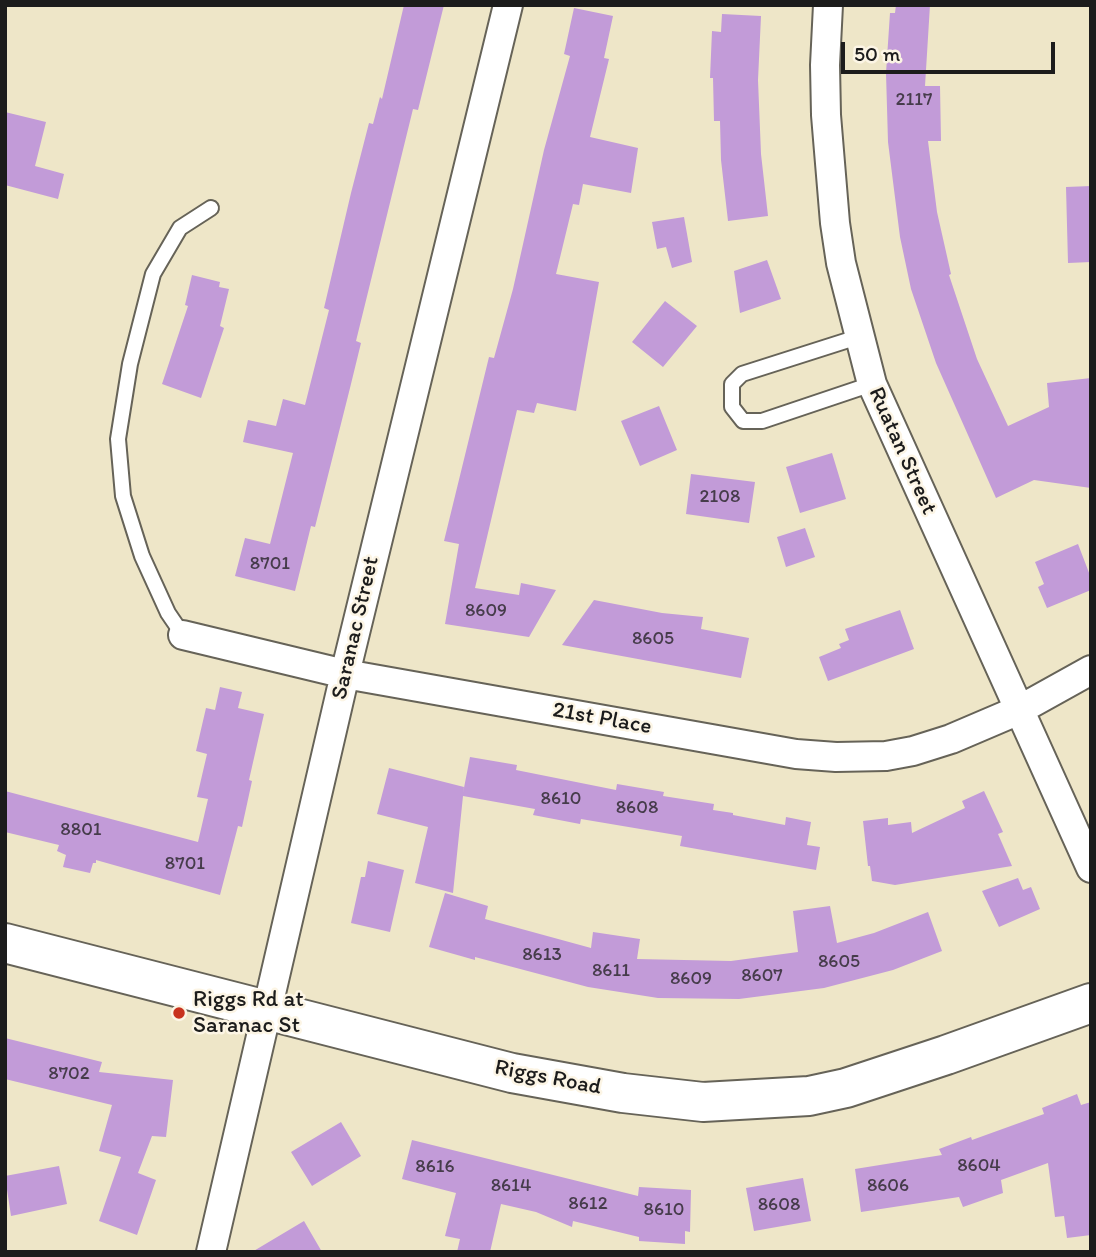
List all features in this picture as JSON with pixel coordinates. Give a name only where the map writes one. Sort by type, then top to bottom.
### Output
[{"type":"main road","name":"Riggs Road","points":[[5,943],[512,1073],[623,1093],[704,1102],[809,1096],[846,1087],[946,1055],[1091,1003]]},
{"type":"street","name":"Saranac Street","points":[[211,1252],[345,674],[508,5]]},
{"type":"street","name":"Ruatan Street","points":[[828,5],[825,77],[831,177],[841,263],[872,384],[1091,868]]},
{"type":"street","name":"21st Place","points":[[183,635],[345,674],[796,754],[836,757],[886,756],[951,739],[1019,710],[1091,670]]},
{"type":"lane","points":[[183,635],[168,613],[142,556],[123,496],[118,439],[130,364],[153,274],[180,228],[211,208]]},
{"type":"lane","points":[[858,337],[742,374],[732,384],[732,407],[743,421],[762,421],[872,384]]},
{"type":"building","points":[[404,5],[444,5],[418,110],[413,109],[356,341],[361,343],[350,388],[315,527],[311,526],[295,591],[235,576],[245,538],[270,544],[293,453],[243,442],[248,420],[276,426],[283,399],[305,405],[329,310],[324,308],[351,193],[369,123],[373,124],[380,97],[382,99]]},
{"type":"building","points":[[896,5],[930,5],[925,86],[940,86],[941,141],[928,141],[937,212],[951,274],[949,275],[977,359],[1008,426],[1049,407],[1047,383],[1091,378],[1091,488],[1034,480],[996,498],[936,363],[911,289],[900,237],[888,142],[886,73],[890,13],[895,13]]},
{"type":"building","points":[[574,8],[613,16],[604,58],[609,59],[590,137],[638,148],[631,193],[583,184],[579,205],[573,204],[556,274],[599,282],[576,411],[537,403],[534,413],[517,410],[475,588],[519,595],[521,583],[556,590],[529,637],[445,624],[459,544],[444,541],[489,357],[494,358],[513,289],[544,150],[570,56],[564,54]]},
{"type":"building","points":[[722,14],[761,16],[758,80],[761,154],[768,216],[728,221],[721,160],[720,121],[714,121],[713,78],[710,78],[712,31],[721,32]]},
{"type":"building","points":[[5,112],[46,122],[35,166],[64,174],[58,199],[5,185]]},
{"type":"building","points":[[1091,186],[1091,262],[1068,263],[1066,187]]},
{"type":"building","points":[[684,217],[692,262],[672,268],[666,247],[657,249],[652,222]]},
{"type":"building","points":[[767,260],[781,299],[740,313],[734,271]]},
{"type":"building","points":[[192,275],[220,282],[219,287],[229,289],[220,326],[224,328],[201,398],[162,384],[188,306],[185,305]]},
{"type":"building","points":[[665,301],[697,326],[663,367],[632,342]]},
{"type":"building","points":[[659,406],[677,450],[640,466],[621,421]]},
{"type":"building","points":[[832,453],[846,499],[800,513],[786,467]]},
{"type":"building","points":[[691,474],[755,482],[749,523],[686,514]]},
{"type":"building","points":[[805,528],[815,557],[786,567],[777,537]]},
{"type":"building","points":[[1078,544],[1091,578],[1091,590],[1047,608],[1038,587],[1044,584],[1035,562]]},
{"type":"building","points":[[594,600],[662,613],[703,617],[701,629],[749,638],[741,678],[562,645]]},
{"type":"building","points":[[900,610],[914,649],[828,681],[819,657],[841,648],[839,644],[849,640],[845,629]]},
{"type":"building","points":[[220,687],[242,692],[238,708],[264,714],[249,780],[252,781],[242,827],[238,826],[220,895],[96,860],[90,873],[63,867],[66,855],[57,851],[59,845],[5,832],[5,791],[198,842],[208,799],[197,797],[207,754],[196,751],[206,708],[215,710]]},
{"type":"building","points":[[470,757],[517,765],[516,770],[616,790],[617,784],[664,792],[663,796],[714,804],[713,810],[785,825],[786,817],[811,822],[807,845],[820,847],[816,870],[680,846],[682,836],[581,819],[580,824],[533,815],[535,809],[463,796],[453,893],[415,883],[428,827],[377,814],[389,768],[464,787],[463,793]]},
{"type":"building","points":[[984,791],[1003,832],[998,834],[1012,866],[895,885],[872,881],[863,821],[888,818],[888,825],[911,822],[912,833],[965,808],[962,801]]},
{"type":"building","points":[[368,861],[404,870],[390,932],[351,923],[361,877],[365,877]]},
{"type":"building","points":[[1018,878],[1023,890],[1031,887],[1040,909],[999,927],[982,891]]},
{"type":"building","points":[[445,893],[488,906],[485,919],[591,948],[593,932],[640,939],[637,959],[731,961],[798,952],[793,911],[830,906],[837,943],[874,933],[928,912],[942,951],[893,970],[824,988],[739,999],[658,998],[588,987],[429,947]]},
{"type":"building","points":[[5,1038],[102,1062],[99,1072],[173,1080],[166,1137],[152,1136],[138,1173],[156,1180],[137,1235],[99,1221],[121,1157],[99,1151],[112,1105],[5,1079]]},
{"type":"building","points":[[1077,1094],[1081,1105],[1091,1102],[1091,1235],[1067,1238],[1064,1216],[1055,1217],[1048,1163],[1001,1180],[1003,1193],[963,1207],[959,1197],[861,1212],[855,1169],[942,1155],[939,1149],[1044,1114],[1042,1108]]},
{"type":"building","points":[[341,1122],[361,1156],[312,1186],[291,1152]]},
{"type":"building","points":[[412,1140],[638,1196],[639,1187],[691,1190],[690,1232],[685,1231],[685,1244],[639,1241],[639,1237],[573,1221],[572,1227],[536,1212],[501,1204],[490,1252],[457,1252],[460,1239],[445,1236],[456,1193],[402,1179]]},
{"type":"building","points":[[59,1166],[67,1204],[11,1216],[5,1176]]},
{"type":"building","points":[[803,1178],[811,1221],[754,1231],[746,1188]]},
{"type":"building","points":[[304,1221],[322,1252],[252,1252]]},
{"type":"place","name":"Riggs Rd at Saranac St","points":[[179,1013]]}]
